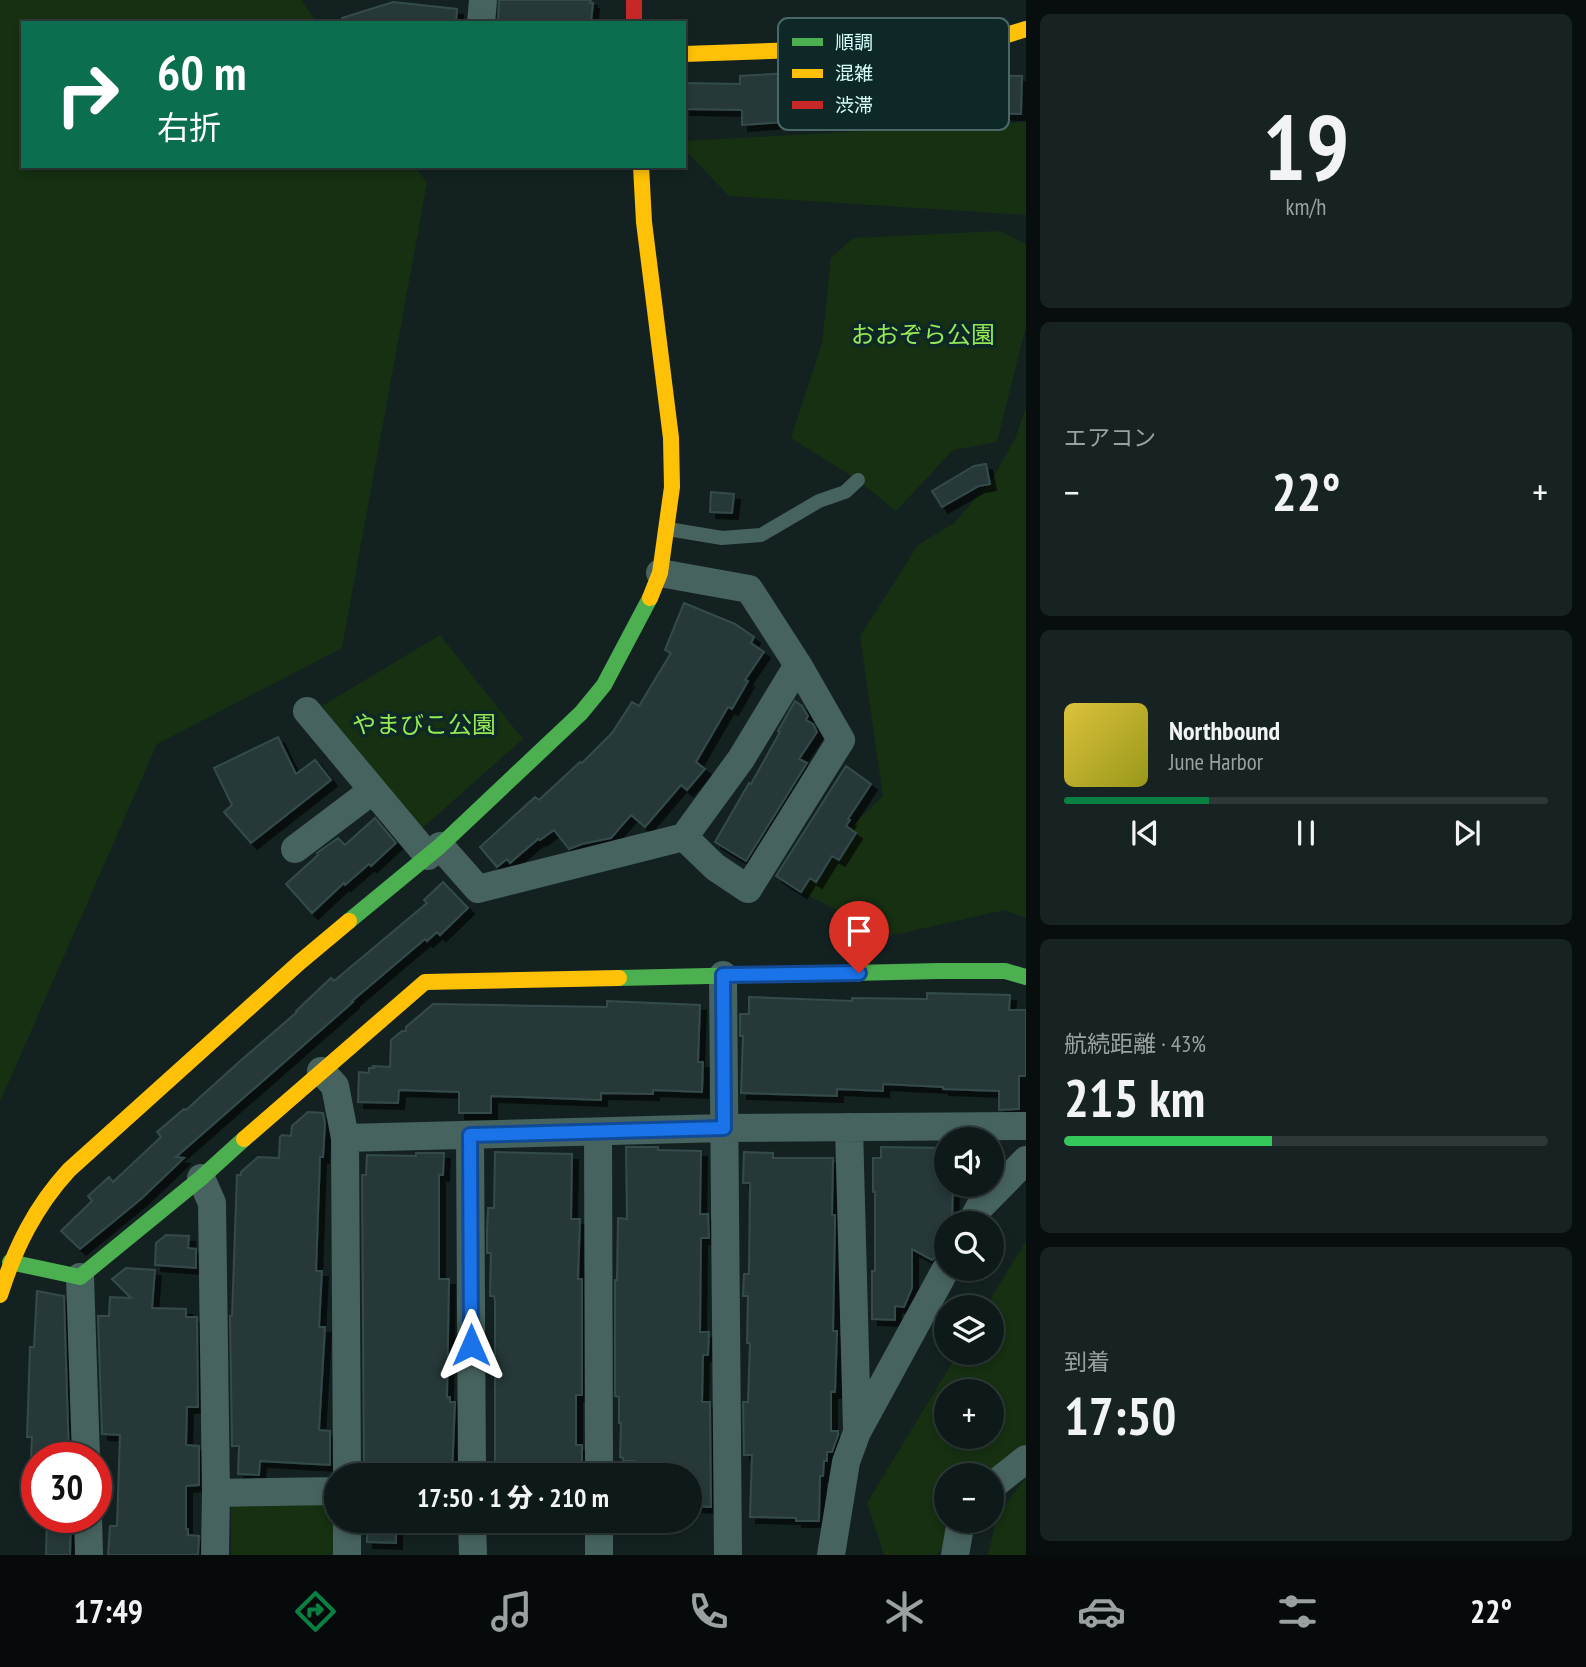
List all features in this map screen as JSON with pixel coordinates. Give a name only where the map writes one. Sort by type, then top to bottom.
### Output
[{"type":"street","points":[[481,21],[483,0]]},
{"type":"street","points":[[634,0],[634,21]]},
{"type":"street","points":[[1009,34],[1026,29]]},
{"type":"street","points":[[686,54],[778,51]]},
{"type":"street","points":[[0,1295],[10,1262],[36,1211],[56,1184],[89,1151],[300,962],[434,851],[581,713],[604,685],[647,604],[660,573],[671,487],[671,438],[644,222],[641,168]]},
{"type":"street","points":[[660,573],[749,589],[841,740],[748,889],[715,867],[684,837]]},
{"type":"street","points":[[307,711],[373,790],[434,851],[478,889],[684,837],[741,759],[798,666]]},
{"type":"street","points":[[295,849],[373,790]]},
{"type":"street","points":[[80,1278],[201,1178],[425,982],[1005,971],[1026,977]]},
{"type":"street","points":[[723,975],[728,1555]]},
{"type":"street","points":[[321,1071],[335,1086],[345,1138],[348,1463]]},
{"type":"street","points":[[345,1138],[724,1128],[1026,1126]]},
{"type":"street","points":[[849,1127],[857,1432]]},
{"type":"street","points":[[598,1132],[599,1463]]},
{"type":"street","points":[[470,1135],[472,1463]]},
{"type":"street","points":[[977,1211],[1026,1160]]},
{"type":"street","points":[[201,1178],[212,1203],[215,1555]]},
{"type":"street","points":[[10,1262],[80,1278]]},
{"type":"street","points":[[80,1278],[85,1442]]},
{"type":"street","points":[[831,1555],[846,1462],[857,1432],[939,1281]]},
{"type":"street","points":[[1004,1476],[1026,1459]]},
{"type":"street","points":[[216,1493],[324,1491]]},
{"type":"street","points":[[88,1533],[89,1555]]},
{"type":"street","points":[[347,1533],[347,1555]]},
{"type":"street","points":[[472,1533],[473,1555]]},
{"type":"street","points":[[599,1533],[599,1555]]},
{"type":"street","points":[[956,1555],[959,1533]]},
{"type":"lane","points":[[666,528],[722,538],[761,535],[819,501],[845,492],[858,480]]},
{"type":"green space","points":[[0,0],[301,0],[316,21],[21,21],[21,168],[416,168],[427,183],[342,648],[157,744],[0,1102]]},
{"type":"green space","points":[[1026,122],[1026,215],[729,196],[686,151],[686,141],[882,130],[1009,130],[1009,123]]},
{"type":"green space","name":"おおぞら公園","points":[[1000,231],[1026,244],[1026,326],[997,442],[953,450],[896,511],[858,480],[791,438],[822,343],[831,258],[853,238]]},
{"type":"green space","points":[[1026,407],[1026,918],[1005,910],[889,936],[789,886],[883,796],[860,636],[918,545],[954,523],[991,481],[1015,439]]},
{"type":"green space","name":"やまびこ公園","points":[[440,635],[523,739],[419,831],[322,706]]},
{"type":"green space","points":[[1026,1241],[1026,1457],[1004,1469],[1004,1463],[934,1463],[934,1533],[953,1533],[937,1555],[884,1555],[867,1503],[934,1393],[934,1449],[1004,1449],[1004,1379],[942,1379],[951,1365],[1004,1365],[1004,1295],[993,1295]]},
{"type":"green space","points":[[1026,1477],[1026,1555],[988,1555],[993,1533],[1004,1533],[1004,1507]]},
{"type":"green space","points":[[231,1505],[324,1505],[324,1533],[334,1533],[334,1555],[231,1555]]},
{"type":"building","points":[[499,0],[591,0],[590,3],[593,3],[591,21],[498,21]]},
{"type":"building","points":[[393,2],[457,9],[456,21],[342,21],[342,18]]},
{"type":"building","points":[[778,74],[778,122],[742,125],[742,110],[686,109],[686,83],[740,84],[740,76]]},
{"type":"building","points":[[1009,76],[1022,76],[1021,114],[1009,114]]},
{"type":"building","points":[[986,464],[990,484],[979,486],[942,507],[932,491],[974,466]]},
{"type":"building","points":[[711,492],[734,494],[732,513],[710,512]]},
{"type":"building","points":[[684,603],[735,624],[754,637],[751,643],[764,652],[745,680],[748,681],[732,709],[728,707],[696,762],[705,769],[687,790],[681,785],[645,827],[631,815],[611,838],[569,849],[554,830],[538,839],[510,863],[507,859],[497,867],[480,847],[535,797],[539,800],[582,763],[612,733],[632,702],[639,706],[671,653],[665,650]]},
{"type":"building","points":[[795,701],[802,706],[808,716],[806,720],[813,724],[817,732],[799,759],[807,763],[746,861],[715,842],[749,783],[751,784]]},
{"type":"building","points":[[278,737],[296,774],[315,760],[331,780],[251,843],[224,812],[232,805],[214,768]]},
{"type":"building","points":[[846,766],[871,784],[848,819],[850,820],[846,826],[856,833],[839,860],[832,856],[816,882],[810,878],[801,892],[776,876]]},
{"type":"building","points":[[375,818],[396,843],[371,866],[369,864],[345,885],[344,883],[312,913],[286,884],[318,855],[317,853],[338,838],[345,845]]},
{"type":"building","points":[[443,882],[468,908],[440,935],[437,932],[427,941],[425,939],[352,1001],[176,1157],[184,1158],[141,1199],[80,1249],[61,1231],[92,1201],[88,1196],[109,1177],[113,1182],[161,1137],[157,1132],[186,1110],[297,1012],[331,978],[334,981],[427,903],[424,900]]},
{"type":"building","points":[[927,993],[1010,995],[1009,1010],[1026,1010],[1026,1076],[1019,1076],[1019,1109],[999,1110],[999,1091],[943,1087],[883,1084],[883,1091],[837,1089],[837,1096],[741,1093],[743,1036],[740,1036],[740,1014],[749,1014],[749,997],[852,1001],[852,998],[927,999]]},
{"type":"building","points":[[607,1001],[700,1005],[698,1062],[703,1062],[702,1092],[653,1090],[653,1094],[601,1093],[601,1100],[491,1096],[491,1113],[459,1113],[459,1092],[399,1090],[398,1103],[358,1102],[359,1072],[369,1073],[369,1068],[374,1068],[373,1066],[390,1067],[391,1040],[406,1031],[406,1027],[433,1004],[607,1007]]},
{"type":"building","points":[[308,1112],[323,1113],[325,1123],[323,1157],[320,1157],[316,1271],[322,1271],[319,1327],[325,1327],[319,1430],[330,1431],[330,1463],[260,1461],[259,1475],[238,1474],[239,1446],[232,1446],[230,1316],[237,1175],[241,1175],[258,1157],[279,1158],[280,1137],[291,1136],[292,1126]]},
{"type":"building","points":[[626,1147],[701,1151],[700,1214],[708,1214],[709,1238],[701,1238],[700,1332],[709,1332],[708,1355],[703,1355],[702,1402],[710,1402],[711,1507],[702,1507],[702,1463],[634,1463],[623,1461],[620,1457],[619,1397],[615,1396],[615,1280],[618,1218],[627,1219]]},
{"type":"building","points":[[881,1147],[934,1148],[934,1197],[953,1197],[952,1211],[934,1211],[934,1258],[932,1260],[912,1249],[912,1288],[904,1307],[895,1306],[895,1320],[872,1319],[872,1271],[875,1271],[873,1158],[881,1158]]},
{"type":"building","points":[[495,1152],[572,1154],[571,1219],[580,1219],[578,1279],[582,1279],[582,1395],[576,1395],[576,1445],[582,1445],[582,1463],[495,1463],[495,1301],[494,1296],[490,1296],[491,1253],[487,1253],[488,1208],[494,1208]]},
{"type":"building","points":[[744,1152],[773,1153],[773,1158],[833,1158],[833,1331],[837,1331],[835,1392],[831,1392],[831,1431],[838,1431],[838,1435],[832,1452],[827,1452],[823,1476],[820,1476],[819,1521],[750,1517],[752,1455],[744,1455],[743,1402],[748,1402],[750,1343],[747,1343],[748,1296],[743,1296],[744,1274],[749,1274],[750,1183],[743,1183]]},
{"type":"building","points":[[416,1153],[444,1153],[443,1175],[439,1175],[439,1279],[449,1279],[447,1397],[450,1397],[450,1402],[455,1402],[452,1463],[364,1463],[362,1175],[366,1175],[367,1155],[416,1156]]},
{"type":"building","points":[[166,1235],[189,1236],[188,1248],[196,1249],[196,1268],[155,1265],[156,1243]]},
{"type":"building","points":[[126,1268],[155,1270],[152,1308],[186,1309],[186,1317],[197,1317],[198,1407],[187,1407],[186,1445],[199,1446],[199,1485],[186,1486],[186,1529],[188,1535],[199,1536],[198,1555],[108,1555],[110,1533],[112,1533],[112,1526],[117,1526],[120,1435],[102,1434],[98,1316],[109,1316],[110,1297],[131,1298],[112,1279]]},
{"type":"building","points":[[37,1291],[64,1296],[69,1442],[32,1442],[32,1437],[27,1437],[30,1347],[34,1347]]},
{"type":"building","points":[[47,1533],[71,1533],[70,1555],[46,1555]]},
{"type":"building","points":[[367,1533],[396,1533],[396,1543],[367,1542]]},
{"type":"traffic: fast","points":[[349,921],[440,846],[581,713],[604,685],[650,598]]},
{"type":"traffic: fast","points":[[619,978],[940,971],[1005,971],[1026,977]]},
{"type":"traffic: fast","points":[[10,1262],[80,1277],[201,1178],[244,1139]]},
{"type":"traffic: slow","points":[[1009,34],[1026,29]]},
{"type":"traffic: slow","points":[[686,54],[778,51]]},
{"type":"traffic: slow","points":[[641,168],[644,222],[671,438],[672,487],[660,573],[650,598]]},
{"type":"traffic: slow","points":[[0,1295],[27,1229],[69,1170],[349,921]]},
{"type":"traffic: slow","points":[[244,1139],[425,982],[619,978]]},
{"type":"traffic: jam","points":[[634,0],[634,21]]},
{"type":"route","points":[[471,1345],[470,1135],[724,1128],[723,975],[859,973]]}]
